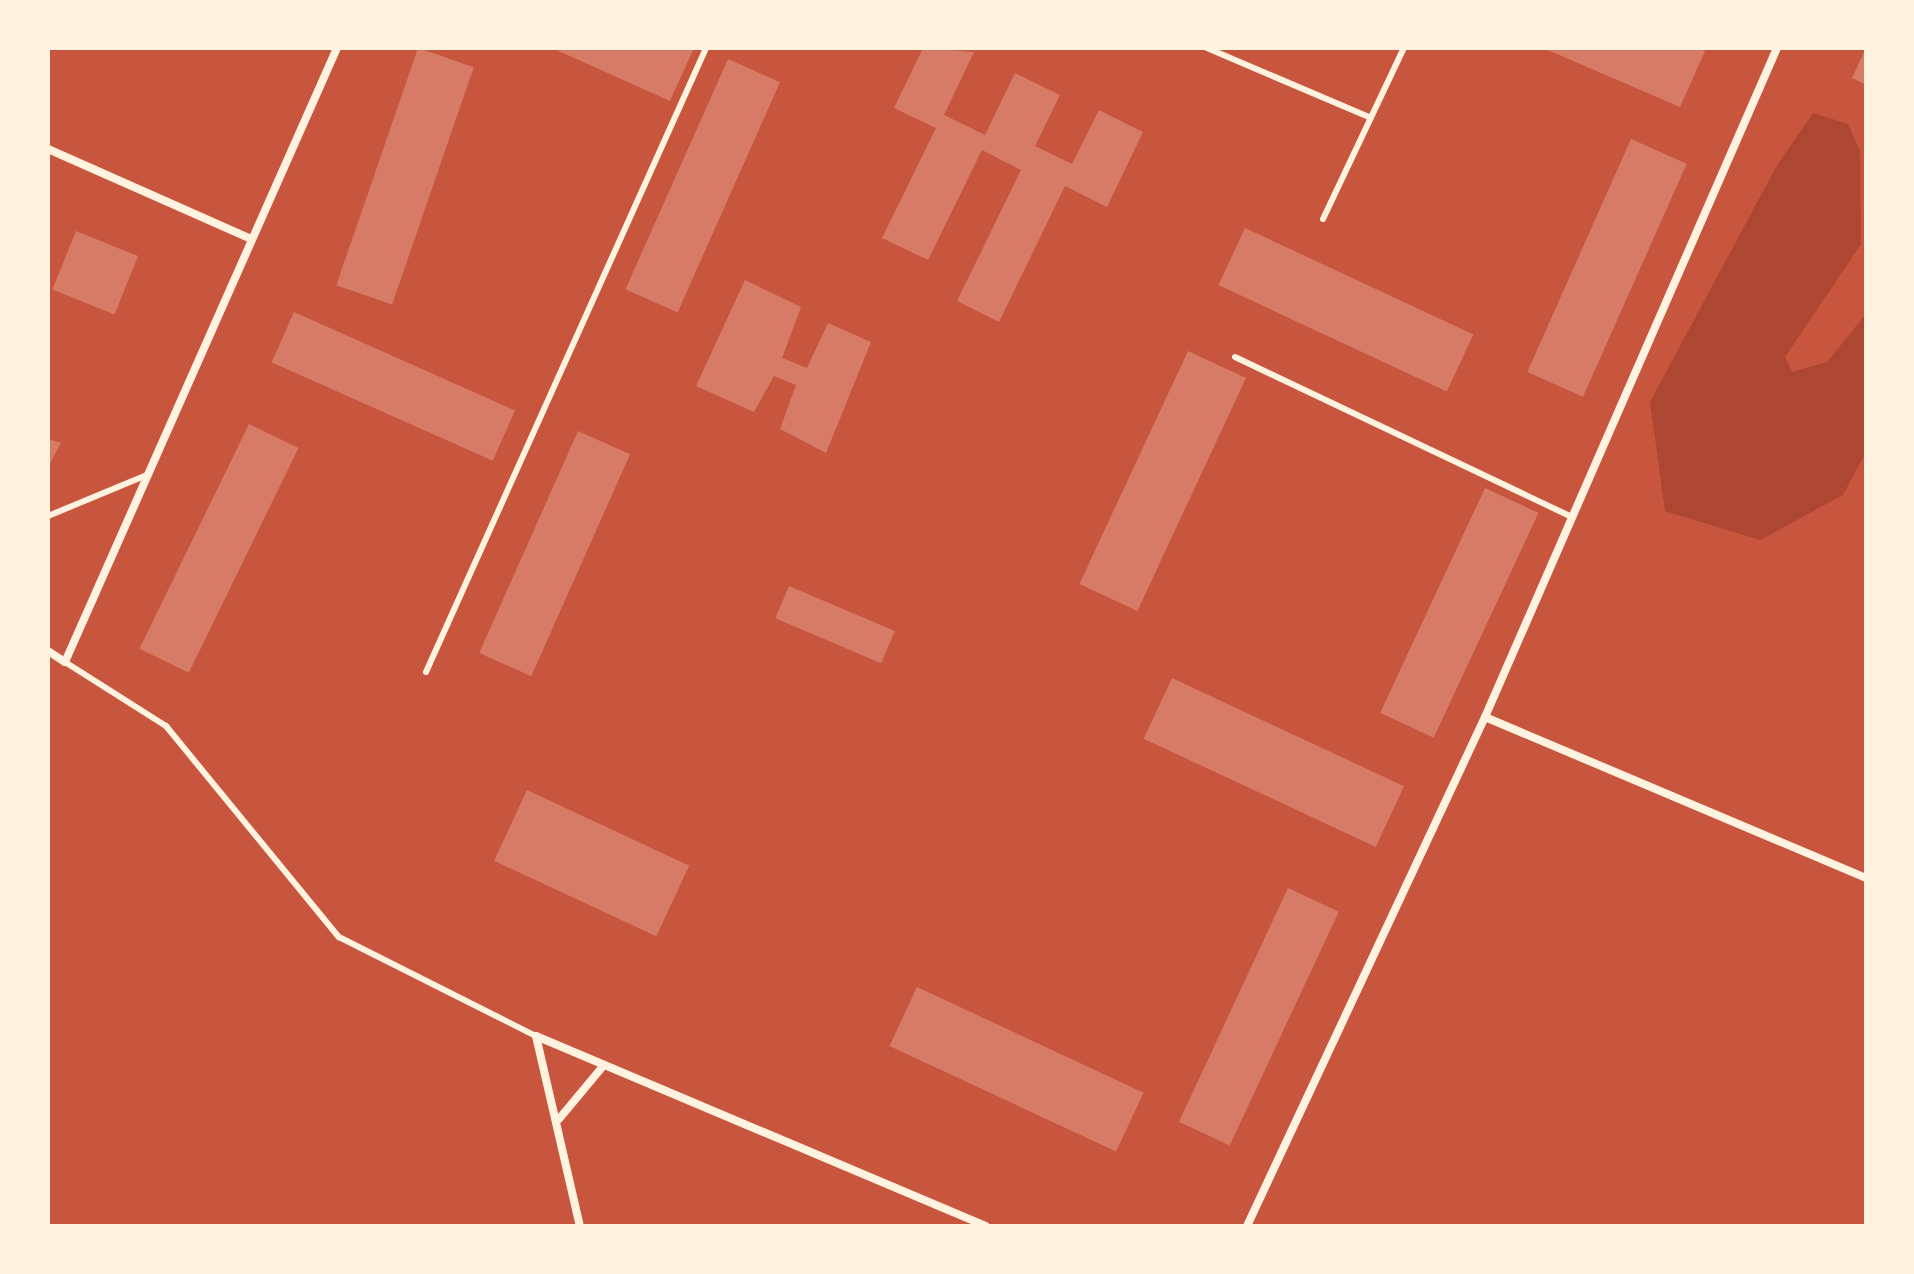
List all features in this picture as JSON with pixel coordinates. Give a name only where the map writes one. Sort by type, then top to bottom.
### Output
[{"type":"street","points":[[48,651],[65,662],[337,48]]},
{"type":"street","points":[[1247,1226],[1485,717],[1777,48]]},
{"type":"street","points":[[48,149],[251,239]]},
{"type":"street","points":[[1485,717],[1866,878]]},
{"type":"street","points":[[536,1036],[986,1226]]},
{"type":"street","points":[[536,1036],[559,1119],[580,1226]]},
{"type":"street","points":[[559,1119],[604,1065]]},
{"type":"lane","points":[[426,672],[706,48]]},
{"type":"lane","points":[[1207,48],[1371,118]]},
{"type":"lane","points":[[1323,219],[1404,48]]},
{"type":"lane","points":[[1235,357],[1572,517]]},
{"type":"lane","points":[[48,516],[147,475]]},
{"type":"lane","points":[[65,662],[166,726],[339,937],[536,1036]]},
{"type":"shaded area","points":[[1813,113],[1848,124],[1860,151],[1861,244],[1785,357],[1792,372],[1827,362],[1866,314],[1866,452],[1843,495],[1760,540],[1665,511],[1650,402],[1776,167]]},
{"type":"building","points":[[418,48],[474,67],[392,305],[336,285]]},
{"type":"building","points":[[552,48],[694,48],[670,101]]},
{"type":"building","points":[[923,48],[974,52],[944,115],[985,135],[1015,73],[1060,95],[1035,146],[1072,164],[1099,110],[1143,132],[1107,207],[1065,186],[999,322],[957,301],[1021,170],[982,150],[928,260],[882,238],[936,128],[894,108]]},
{"type":"building","points":[[1543,48],[1697,48],[1705,51],[1680,107]]},
{"type":"building","points":[[1866,48],[1866,85],[1852,78]]},
{"type":"building","points":[[728,59],[780,82],[678,312],[626,289]]},
{"type":"building","points":[[1631,139],[1687,164],[1583,397],[1527,372]]},
{"type":"building","points":[[1245,228],[1473,334],[1447,392],[1218,285]]},
{"type":"building","points":[[76,231],[138,256],[115,315],[52,289]]},
{"type":"building","points":[[745,280],[801,307],[782,358],[807,368],[828,323],[871,342],[826,453],[780,429],[796,385],[774,376],[754,412],[696,386]]},
{"type":"building","points":[[294,312],[515,410],[493,461],[272,362]]},
{"type":"building","points":[[1188,351],[1246,378],[1137,611],[1079,584]]},
{"type":"building","points":[[249,424],[298,448],[189,673],[139,649]]},
{"type":"building","points":[[578,431],[630,454],[531,676],[479,653]]},
{"type":"building","points":[[48,439],[61,443],[48,467]]},
{"type":"building","points":[[1485,488],[1538,513],[1434,738],[1380,713]]},
{"type":"building","points":[[789,586],[895,631],[881,663],[775,618]]},
{"type":"building","points":[[1172,678],[1404,786],[1376,847],[1144,739]]},
{"type":"building","points":[[527,790],[689,866],[656,936],[494,861]]},
{"type":"building","points":[[1288,888],[1339,912],[1230,1145],[1179,1122]]},
{"type":"building","points":[[917,987],[1144,1093],[1116,1152],[890,1046]]}]
